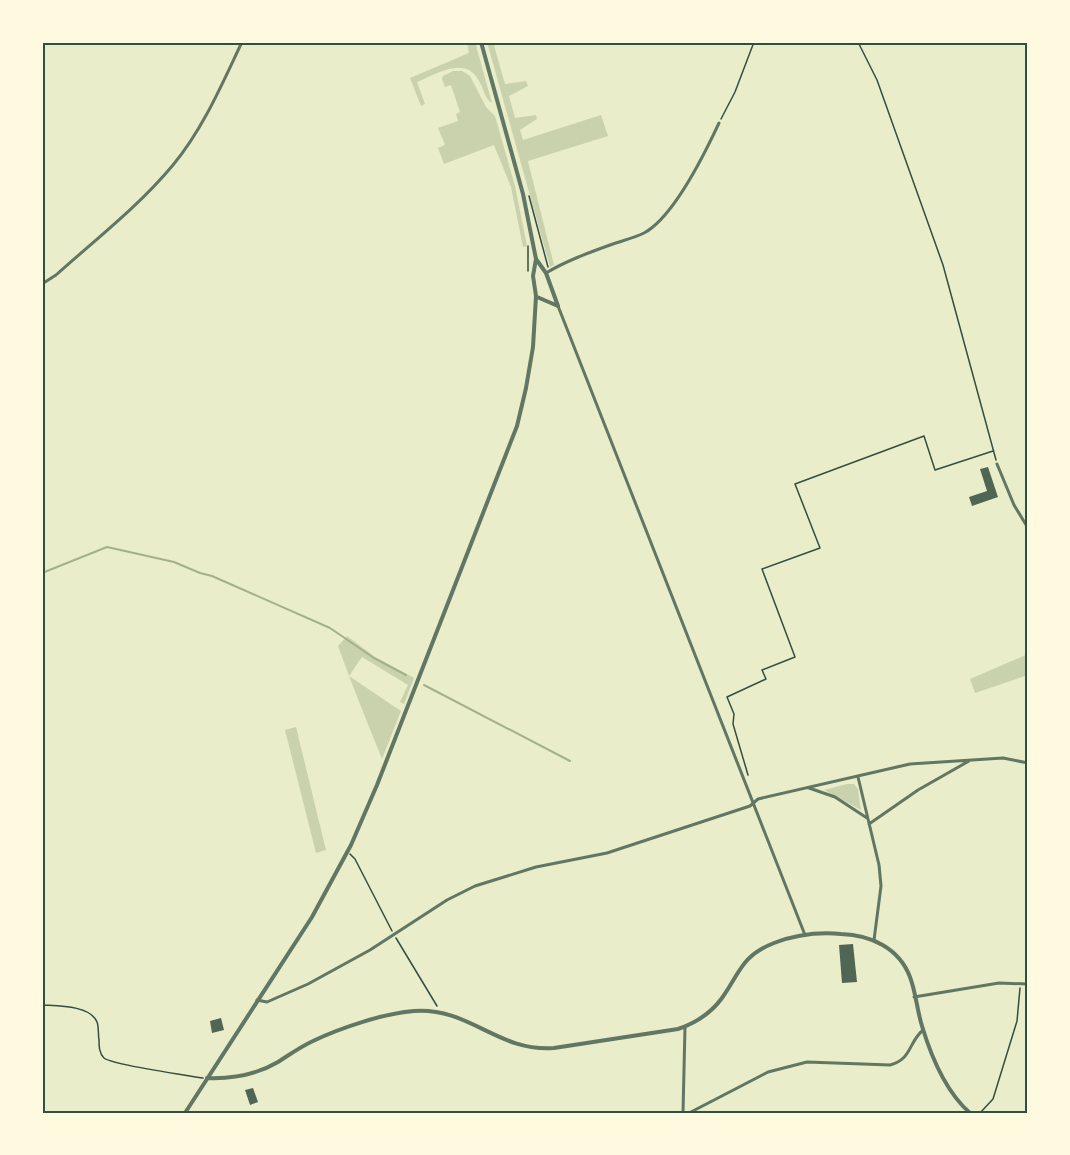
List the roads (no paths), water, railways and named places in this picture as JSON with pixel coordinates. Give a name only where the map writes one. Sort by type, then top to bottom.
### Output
[{"type":"street","points":[[42,284],[56,275],[130,208],[174,164],[202,122],[242,42]]},
{"type":"street","points":[[481,42],[523,194],[536,259],[545,272],[805,935]]},
{"type":"street","points":[[545,272],[568,261],[640,235],[653,226],[670,209],[719,123]]},
{"type":"street","points":[[185,1113],[327,891],[354,839],[377,785],[517,426],[531,362],[536,297],[533,271],[536,259]]},
{"type":"street","points":[[533,271],[540,268],[545,272]]},
{"type":"street","points":[[535,311],[552,293]]},
{"type":"street","points":[[536,297],[558,306]]},
{"type":"street","points":[[997,464],[1014,505],[1028,528]]},
{"type":"street","points":[[258,1000],[267,1002],[308,984],[378,945],[447,900],[475,886],[506,875],[607,854],[750,806],[758,800],[909,764],[1003,758],[1028,763]]},
{"type":"street","points":[[868,822],[971,760]]},
{"type":"street","points":[[858,777],[879,866],[881,886],[874,940]]},
{"type":"street","points":[[808,788],[836,797],[868,822]]},
{"type":"street","points":[[206,1078],[237,1077],[258,1072],[312,1041],[339,1030],[411,1011],[429,1011],[454,1016],[509,1043],[535,1048],[554,1048],[619,1039],[685,1027],[714,1008],[739,969],[756,952],[773,943],[805,935],[844,934],[874,940],[902,962],[911,980],[923,1030],[948,1087],[970,1113]]},
{"type":"street","points":[[915,997],[999,983],[1028,984]]},
{"type":"street","points":[[682,1113],[685,1027]]},
{"type":"street","points":[[689,1113],[768,1072],[807,1062],[890,1065],[899,1062],[906,1056],[916,1037],[923,1030]]},
{"type":"waterway","points":[[42,573],[107,547],[174,562],[212,576],[330,628],[374,658],[406,675]]},
{"type":"waterway","points":[[424,685],[570,761]]}]
